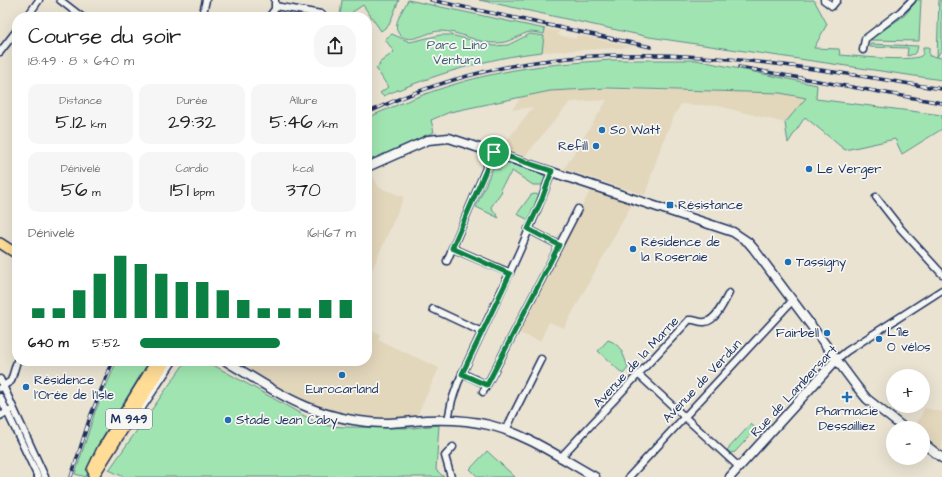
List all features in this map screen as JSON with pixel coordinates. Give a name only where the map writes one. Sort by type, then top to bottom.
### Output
[{"type":"main road","points":[[372,165],[424,142],[438,138],[457,140],[733,232],[751,245],[836,360],[867,399],[895,421]]},
{"type":"main road","points":[[0,243],[12,251]]},
{"type":"main road","points":[[0,250],[12,257]]},
{"type":"main road","name":"Rue de Lambersart","points":[[730,477],[836,360]]},
{"type":"main road","name":"M 949","points":[[89,477],[102,450],[154,366]]},
{"type":"main road","name":"M 949","points":[[93,477],[163,366]]},
{"type":"main road","name":"M 949","points":[[120,433],[148,398],[169,366]]},
{"type":"main road","points":[[234,366],[290,400],[330,416],[379,423],[448,420],[480,423],[506,431],[595,477]]},
{"type":"main road","points":[[930,449],[942,458]]},
{"type":"street","points":[[31,12],[39,0]]},
{"type":"street","points":[[60,0],[76,12]]},
{"type":"street","points":[[203,12],[206,0]]},
{"type":"street","points":[[824,0],[832,6],[837,0]]},
{"type":"street","points":[[863,50],[865,39],[900,12],[912,0]]},
{"type":"street","points":[[275,3],[312,12]]},
{"type":"street","points":[[0,52],[12,36]]},
{"type":"street","points":[[447,260],[494,152]]},
{"type":"street","points":[[448,420],[452,400],[462,374],[510,274],[542,199],[552,171]]},
{"type":"street","points":[[876,197],[901,230],[942,274]]},
{"type":"street","points":[[483,392],[578,209]]},
{"type":"street","points":[[528,229],[559,245]]},
{"type":"street","points":[[452,248],[510,274]]},
{"type":"street","name":"Rue de Lambersart","points":[[836,360],[847,351],[942,290]]},
{"type":"street","name":"Avenue de la Marne","points":[[560,458],[690,320],[694,319],[703,322],[714,317],[729,293]]},
{"type":"street","name":"Avenue de Verdun","points":[[629,477],[792,301]]},
{"type":"street","points":[[433,309],[482,332]]},
{"type":"street","points":[[506,431],[541,359]]},
{"type":"street","points":[[2,387],[12,382],[17,366]]},
{"type":"street","points":[[462,374],[487,385]]},
{"type":"street","points":[[639,375],[739,468]]},
{"type":"street","points":[[0,379],[2,387],[14,408],[45,477]]},
{"type":"street","points":[[0,397],[38,477]]},
{"type":"street","points":[[0,416],[14,408]]},
{"type":"street","points":[[451,477],[445,456],[453,447]]},
{"type":"shaded area","points":[[545,29],[559,31],[558,35],[576,39],[577,35],[634,47],[542,52]]},
{"type":"shaded area","points":[[583,89],[780,93],[806,98],[785,123],[719,106],[681,104],[661,146],[645,195],[564,169],[607,100],[570,102],[525,156],[501,148],[533,107],[512,110],[521,97],[550,91]]},
{"type":"shaded area","points":[[372,173],[378,187],[404,197],[372,270]]},
{"type":"shaded area","points":[[591,189],[633,202],[564,328],[549,322],[540,341],[516,332]]},
{"type":"shaded area","points":[[372,331],[380,334],[378,340],[439,368],[417,416],[388,418],[345,414],[320,408],[286,392],[243,366],[372,366]]},
{"type":"shaded area","points":[[930,409],[942,412],[942,451],[930,442],[930,421],[918,421],[922,413],[930,413]]},
{"type":"green space","name":"Parc Lino Ventura","points":[[342,0],[399,0],[389,25],[381,31],[372,18],[372,12],[368,12],[363,5],[352,12],[341,12]]},
{"type":"green space","name":"Parc Lino Ventura","points":[[408,0],[545,29],[544,34],[528,32],[501,43],[483,42],[455,33],[440,31],[408,39],[399,34],[396,26]]},
{"type":"green space","points":[[479,0],[814,0],[827,24],[814,48],[839,49],[840,55],[906,59],[921,56],[923,53],[923,47],[929,47],[929,56],[942,58],[942,80],[649,37]]},
{"type":"green space","points":[[917,0],[921,0],[919,41],[871,40],[905,15]]},
{"type":"green space","points":[[939,0],[942,0],[942,49],[937,57]]},
{"type":"green space","name":"Parc Lino Ventura","points":[[392,34],[410,42],[440,35],[451,35],[494,46],[508,45],[530,34],[544,36],[542,52],[501,58],[461,68],[421,81],[383,96],[380,93],[388,87],[376,68],[380,65],[379,63],[394,52],[385,39]]},
{"type":"green space","points":[[870,44],[918,46],[914,54],[907,56],[908,48],[870,47]]},
{"type":"green space","points":[[611,60],[696,60],[817,85],[816,99],[942,115],[942,129],[902,154],[895,139],[845,150],[805,117],[788,143],[785,123],[806,98],[780,93],[607,88],[550,91],[450,112],[431,120],[434,132],[372,160],[372,116],[399,104],[465,81],[513,70],[569,63]]},
{"type":"green space","points":[[503,161],[542,174],[545,177],[542,185],[533,185],[512,171],[500,189],[502,191],[491,207],[499,218],[476,207],[493,168],[500,170]]},
{"type":"green space","points":[[531,195],[539,195],[529,220],[517,214]]},
{"type":"green space","points":[[608,340],[619,347],[623,355],[628,368],[623,374],[598,351]]},
{"type":"green space","points":[[115,366],[148,366],[93,459],[86,477],[75,474],[95,412]]},
{"type":"green space","name":"Stade Jean Caby","points":[[183,366],[215,366],[321,425],[344,427],[413,428],[439,425],[436,470],[444,477],[124,477],[109,470]]},
{"type":"green space","points":[[751,424],[761,433],[759,434],[755,430],[735,452],[731,453],[727,450]]},
{"type":"green space","points":[[487,451],[515,477],[478,477],[470,469]]},
{"type":"railway","points":[[431,0],[651,47]]},
{"type":"railway","points":[[372,111],[438,85],[509,66],[580,57],[652,55],[723,59],[795,66],[942,89]]},
{"type":"railway","points":[[739,67],[942,103]]},
{"type":"railway","points":[[71,477],[90,417],[111,366]]},
{"type":"place","name":"So Watt","points":[[602,130]]},
{"type":"place","name":"Refill","points":[[596,146]]},
{"type":"place","name":"Le Verger","points":[[809,169]]},
{"type":"place","name":"Résistance","points":[[670,205]]},
{"type":"place","name":"Résidence de la Roseraie","points":[[633,249]]},
{"type":"place","name":"Tassigny","points":[[788,262]]},
{"type":"place","name":"Fairbell","points":[[827,333]]},
{"type":"place","name":"L'île O vélos","points":[[879,339]]},
{"type":"place","name":"Eurocarland","points":[[342,375]]},
{"type":"place","name":"Résidence l'Orée de l'Isle","points":[[26,387]]},
{"type":"place","name":"Pharmacie Dessailliez","points":[[847,397]]},
{"type":"place","name":"Stade Jean Caby","points":[[228,420]]},
{"type":"route","points":[[494,152],[552,171],[542,199],[528,229],[559,245],[487,385],[462,374],[510,274],[452,248],[494,152]]}]
